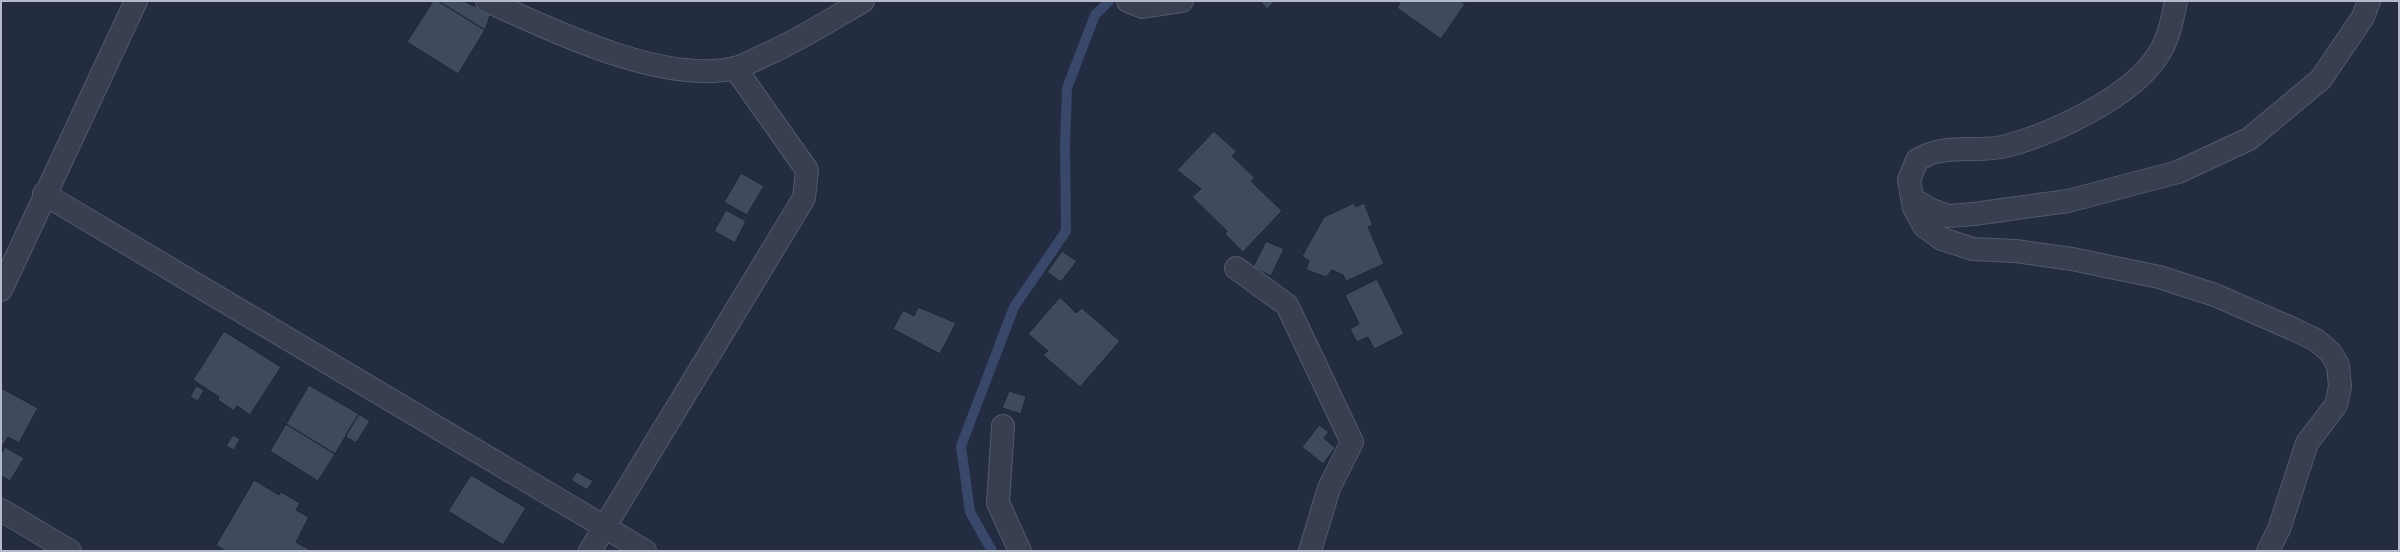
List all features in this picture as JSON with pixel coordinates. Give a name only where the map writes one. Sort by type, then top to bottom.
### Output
[{"type":"street","points":[[1,290],[44,194],[136,1]]},
{"type":"street","points":[[487,1],[583,44],[649,63],[691,71],[735,68],[792,43],[863,1]]},
{"type":"street","points":[[1128,1],[1142,7],[1182,1]]},
{"type":"street","points":[[2176,1],[2170,31],[2157,56],[2132,84],[2104,103],[2078,117],[2006,146],[1937,152],[1917,160],[1909,180],[1912,198],[1914,208],[1924,226],[1942,239],[1973,249],[2016,251],[2072,259],[2159,277],[2215,295],[2293,329],[2316,340],[2330,352],[2338,365],[2340,387],[2336,405],[2307,443],[2279,529],[2268,551]]},
{"type":"street","points":[[1912,198],[1930,209],[1948,216],[1981,213],[2068,201],[2185,169],[2249,139],[2321,79],[2363,17],[2369,1]]},
{"type":"street","points":[[590,551],[804,198],[807,170],[735,68]]},
{"type":"street","points":[[44,194],[645,551]]},
{"type":"street","points":[[1236,268],[1287,305],[1352,442],[1329,488],[1310,551]]},
{"type":"street","points":[[1003,426],[998,502],[1020,551]]},
{"type":"street","points":[[1,510],[70,551]]},
{"type":"building","points":[[433,1],[438,1],[485,30],[458,74],[407,42]]},
{"type":"building","points":[[438,1],[463,1],[491,13],[485,30]]},
{"type":"building","points":[[1260,1],[1275,1],[1267,9]]},
{"type":"building","points":[[1401,1],[1460,1],[1465,4],[1441,39],[1397,8]]},
{"type":"building","points":[[1214,131],[1237,152],[1232,156],[1255,178],[1251,181],[1282,211],[1243,252],[1225,234],[1227,231],[1192,197],[1201,189],[1177,170]]},
{"type":"building","points":[[741,173],[764,186],[747,215],[724,202]]},
{"type":"building","points":[[1354,203],[1356,207],[1364,203],[1373,225],[1368,227],[1384,264],[1346,281],[1343,275],[1332,270],[1326,277],[1306,270],[1309,261],[1302,256],[1324,217]]},
{"type":"building","points":[[726,210],[746,221],[735,243],[714,231]]},
{"type":"building","points":[[1266,241],[1284,249],[1271,276],[1253,267]]},
{"type":"building","points":[[1062,251],[1077,261],[1061,282],[1047,272]]},
{"type":"building","points":[[1377,279],[1404,334],[1374,349],[1368,337],[1357,342],[1350,329],[1359,324],[1345,295]]},
{"type":"building","points":[[1060,297],[1076,313],[1082,308],[1120,341],[1080,387],[1043,355],[1048,351],[1028,334]]},
{"type":"building","points":[[918,307],[956,323],[940,354],[893,329],[903,310],[914,316]]},
{"type":"building","points":[[224,331],[281,367],[250,415],[237,406],[234,411],[218,400],[219,397],[193,380]]},
{"type":"building","points":[[309,385],[359,414],[335,454],[286,424]]},
{"type":"building","points":[[196,386],[204,390],[198,401],[190,397]]},
{"type":"building","points":[[1,388],[38,408],[19,443],[8,437],[3,445],[1,444]]},
{"type":"building","points":[[1009,391],[1026,396],[1021,414],[1002,408]]},
{"type":"building","points":[[359,414],[370,421],[356,443],[345,436]]},
{"type":"building","points":[[286,424],[335,454],[318,481],[270,451]]},
{"type":"building","points":[[1319,425],[1329,432],[1324,438],[1335,448],[1323,464],[1302,447]]},
{"type":"building","points":[[233,435],[240,439],[234,450],[226,446]]},
{"type":"building","points":[[5,447],[24,458],[10,481],[1,476],[1,454]]},
{"type":"building","points":[[577,472],[593,481],[587,490],[571,480]]},
{"type":"building","points":[[471,475],[526,508],[503,545],[448,511]]},
{"type":"building","points":[[254,480],[279,495],[281,492],[300,503],[296,510],[309,517],[296,542],[312,551],[226,551],[216,545]]},
{"type":"waterway","points":[[992,551],[970,512],[961,446],[1014,307],[1066,231],[1065,144],[1067,88],[1095,15],[1109,1]]}]
